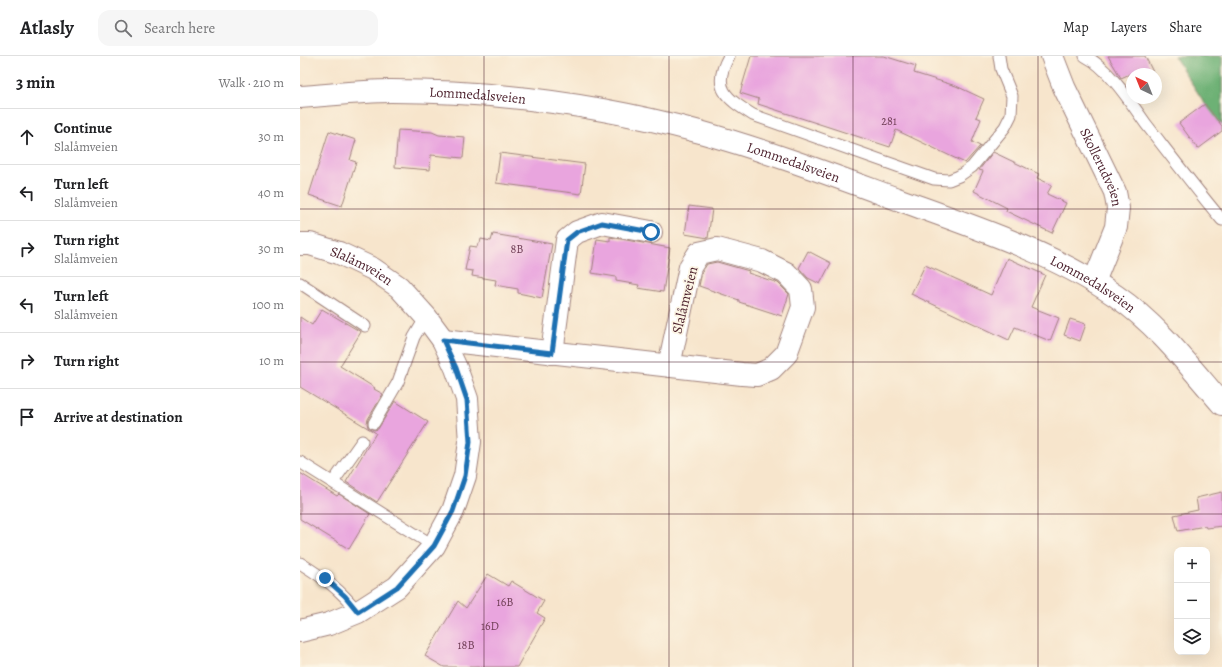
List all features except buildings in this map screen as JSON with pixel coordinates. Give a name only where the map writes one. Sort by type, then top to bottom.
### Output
[{"type":"street","name":"Skollerudveien","points":[[1054,56],[1064,87],[1115,192],[1118,208],[1116,227],[1094,282]]},
{"type":"street","name":"Lommedalsveien","points":[[300,97],[389,91],[503,97],[563,105],[649,120],[699,132],[742,145],[903,201],[1019,244],[1094,282],[1118,297],[1140,314],[1165,338],[1222,404]]},
{"type":"street","points":[[552,353],[567,240],[577,232],[602,223],[651,232]]},
{"type":"street","name":"Slalåmveien","points":[[300,244],[310,244],[339,253],[373,269],[399,287],[426,317],[443,340],[456,368],[467,400],[470,442],[465,476],[453,511],[434,546],[397,587],[358,612],[329,624],[300,631]]},
{"type":"street","name":"Slalåmveien","points":[[443,340],[552,353],[757,376],[772,369],[786,354],[803,307],[801,289],[786,273],[762,261],[717,249],[699,253],[690,267],[669,366]]},
{"type":"lane","points":[[729,56],[720,74],[721,86],[727,96],[735,104],[753,115],[934,178],[948,180],[959,176],[972,167],[1006,127],[1011,115],[1012,96],[1001,70],[999,56]]},
{"type":"lane","points":[[1086,56],[1112,79],[1222,220]]},
{"type":"lane","points":[[300,283],[365,326]]},
{"type":"lane","points":[[374,423],[398,382],[414,338],[426,317]]},
{"type":"lane","points":[[332,482],[362,441]]},
{"type":"lane","points":[[300,462],[434,546]]},
{"type":"lane","points":[[300,563],[330,583],[345,596],[358,612]]},
{"type":"green space","points":[[1174,56],[1222,56],[1222,126],[1211,113]]},
{"type":"route","points":[[325,578],[345,596],[358,612],[397,587],[434,546],[453,511],[465,476],[470,442],[467,400],[456,368],[443,340],[552,353],[567,240],[577,232],[602,223],[651,232]]}]
